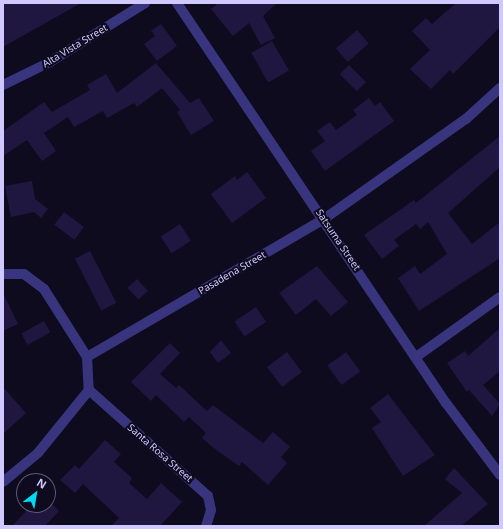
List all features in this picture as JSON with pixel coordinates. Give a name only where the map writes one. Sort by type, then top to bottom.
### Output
[{"type":"street","name":"Alta Vista Street","points":[[3,85],[50,62],[145,3]]},
{"type":"street","name":"Satsuma Street","points":[[177,3],[416,357],[500,475]]},
{"type":"street","name":"Pasadena Street","points":[[87,357],[324,220],[466,119],[500,88]]},
{"type":"street","points":[[3,274],[24,274],[44,289],[87,357],[89,390],[38,453],[3,482]]},
{"type":"street","points":[[416,357],[500,298]]},
{"type":"street","name":"Santa Rosa Street","points":[[89,390],[208,496],[211,510],[206,526]]},
{"type":"building","points":[[3,3],[81,3],[3,47]]},
{"type":"building","points":[[218,3],[277,3],[263,16],[275,38],[261,45],[249,23],[233,36],[211,9]]},
{"type":"building","points":[[456,3],[500,3],[500,27],[453,74],[450,70],[431,89],[410,69],[430,50],[412,31],[426,18],[432,24]]},
{"type":"building","points":[[161,24],[177,46],[157,61],[144,44],[155,36],[151,31]]},
{"type":"building","points":[[357,30],[369,44],[348,62],[336,48]]},
{"type":"building","points":[[272,41],[289,70],[268,82],[251,53]]},
{"type":"building","points":[[156,63],[190,103],[199,98],[214,121],[191,135],[177,112],[180,110],[162,88],[137,107],[134,103],[107,118],[103,111],[74,127],[68,117],[44,133],[56,151],[42,161],[27,140],[3,156],[3,131],[44,102],[52,112],[90,90],[87,85],[106,74],[117,93]]},
{"type":"building","points":[[349,65],[366,82],[357,91],[340,74]]},
{"type":"building","points":[[369,98],[375,106],[380,102],[394,121],[325,171],[311,151],[325,141],[317,131],[330,122],[336,130],[357,115],[353,110]]},
{"type":"building","points":[[500,136],[500,167],[448,213],[472,244],[500,222],[500,258],[419,311],[398,278],[415,266],[420,274],[447,254],[428,222],[420,229],[416,224],[394,240],[399,246],[382,259],[364,235],[414,200],[416,203]]},
{"type":"building","points":[[247,172],[266,198],[232,223],[211,194],[235,176],[237,180]]},
{"type":"building","points":[[32,181],[35,199],[48,209],[41,218],[34,212],[11,217],[5,186]]},
{"type":"building","points":[[64,212],[84,227],[74,240],[54,225]]},
{"type":"building","points":[[180,224],[191,241],[172,253],[161,237]]},
{"type":"building","points":[[90,251],[116,303],[101,310],[75,259]]},
{"type":"building","points":[[317,266],[348,302],[331,316],[316,299],[296,315],[279,293]]},
{"type":"building","points":[[137,279],[148,291],[138,300],[127,288]]},
{"type":"building","points":[[3,293],[18,324],[3,331]]},
{"type":"building","points":[[256,307],[266,322],[245,336],[234,322]]},
{"type":"building","points":[[44,321],[50,332],[28,345],[21,334]]},
{"type":"building","points":[[500,328],[500,371],[483,385],[500,404],[492,416],[469,390],[467,392],[447,363],[465,351],[468,356]]},
{"type":"building","points":[[221,340],[231,353],[218,363],[210,352]]},
{"type":"building","points":[[170,343],[180,353],[160,374],[176,388],[179,385],[207,411],[213,405],[263,443],[273,432],[290,447],[281,457],[287,463],[268,485],[242,462],[239,466],[211,446],[202,438],[206,433],[189,417],[184,422],[156,395],[151,401],[131,382]]},
{"type":"building","points":[[287,352],[302,372],[282,387],[267,367]]},
{"type":"building","points":[[346,352],[360,371],[341,385],[327,366]]},
{"type":"building","points":[[3,387],[26,413],[3,434]]},
{"type":"building","points":[[388,394],[435,455],[403,476],[372,428],[381,422],[370,408]]},
{"type":"building","points":[[105,440],[121,454],[114,462],[132,478],[129,483],[147,499],[161,483],[182,502],[160,526],[111,526],[119,518],[83,484],[75,493],[60,480],[75,465],[79,469]]},
{"type":"building","points":[[454,468],[488,504],[461,526],[424,526],[462,493],[445,479]]},
{"type":"building","points":[[56,508],[59,511],[45,526],[12,526],[24,513],[56,513]]}]
